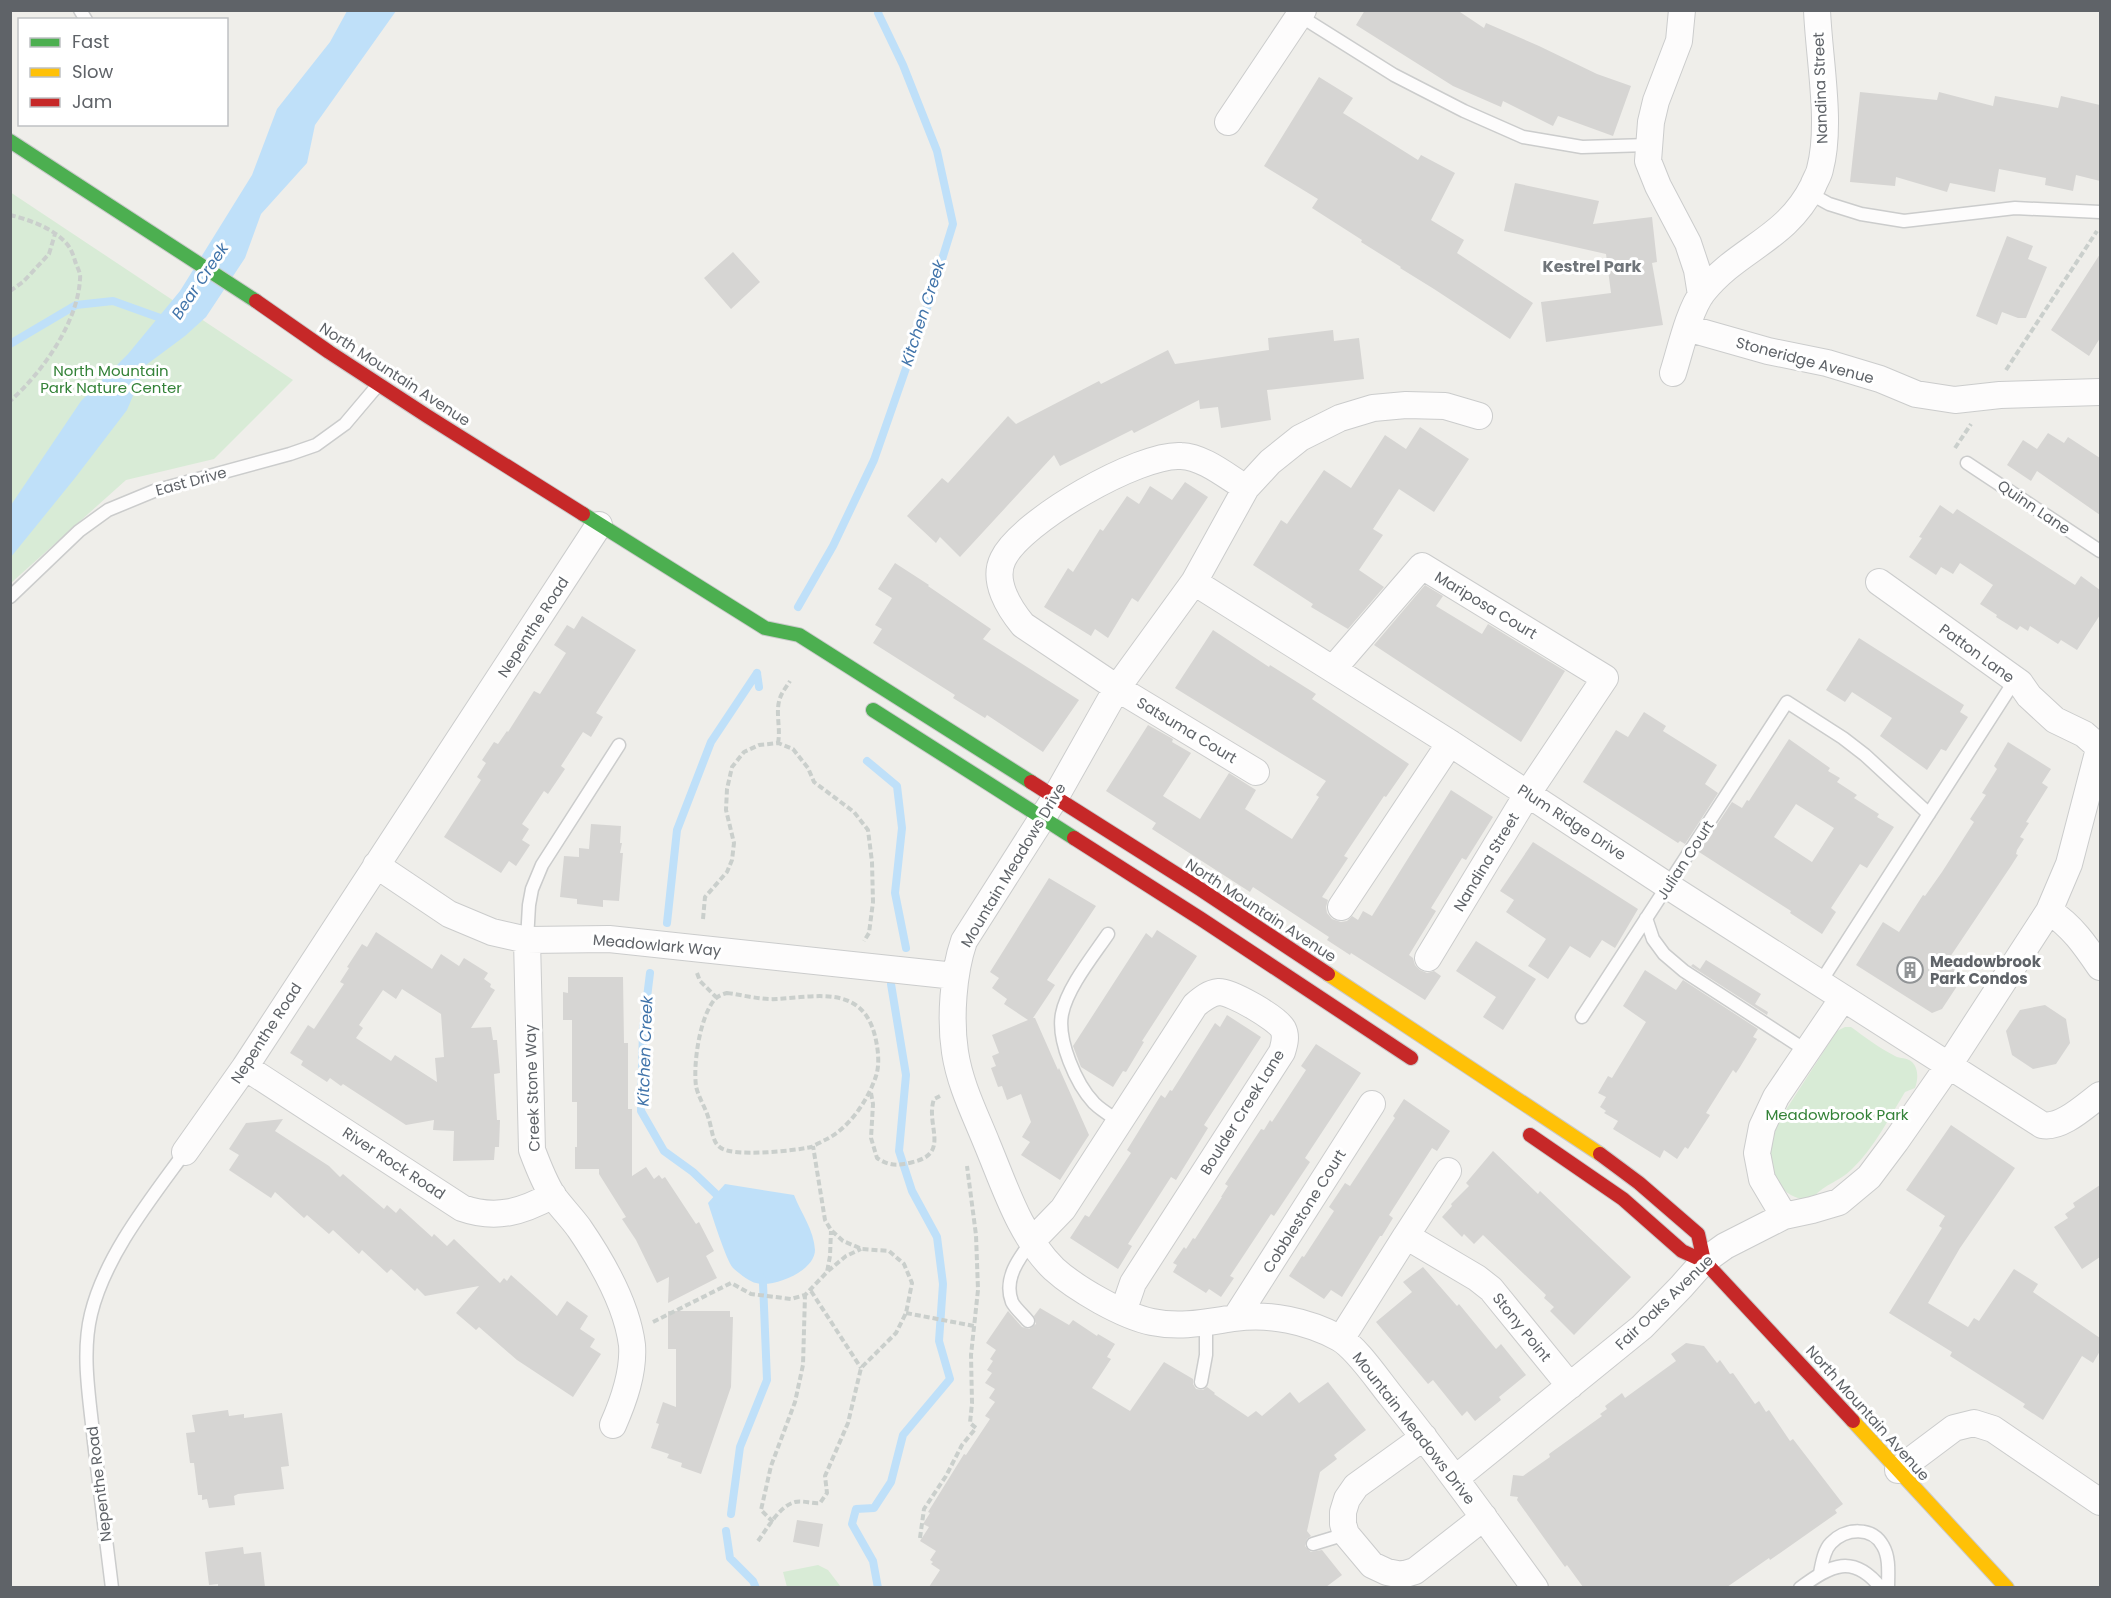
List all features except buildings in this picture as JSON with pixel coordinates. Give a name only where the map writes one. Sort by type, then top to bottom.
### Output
[{"type":"street","points":[[1682,10],[1679,41],[1656,101],[1648,145],[1648,162],[1688,243],[1697,270],[1701,295]]},
{"type":"street","name":"Nandina Street","points":[[1673,373],[1687,328],[1701,295],[1720,273],[1792,218],[1809,194],[1820,171],[1825,134],[1817,10]]},
{"type":"street","points":[[1228,122],[1301,13]]},
{"type":"street","name":"North Mountain Avenue","points":[[10,141],[277,314],[379,384],[599,525],[765,628],[799,635],[1049,808],[1202,919],[1421,1064]]},
{"type":"street","name":"Stoneridge Avenue","points":[[1687,328],[1768,351],[1827,363],[1880,379],[1916,394],[1956,400],[1989,396],[2100,392]]},
{"type":"street","name":"Mountain Meadows Drive","points":[[1479,416],[1445,406],[1406,405],[1373,408],[1340,418],[1300,438],[1270,462],[1246,488],[1194,582],[1117,688],[1049,808],[964,941],[955,976],[954,1051],[962,1085],[1013,1205],[1032,1241],[1054,1269],[1092,1296],[1123,1312],[1151,1322],[1179,1326],[1236,1317],[1261,1316],[1287,1319],[1341,1338],[1363,1361],[1456,1478],[1535,1587]]},
{"type":"street","name":"Satsuma Court","points":[[1246,488],[1202,461],[1182,456],[1163,457],[1144,462],[1068,501],[1033,525],[1016,541],[1003,559],[1000,574],[1011,611],[1023,626],[1117,688],[1256,772]]},
{"type":"street","name":"Nepenthe Road","points":[[185,1152],[245,1067],[599,525]]},
{"type":"street","name":"Mariposa Court","points":[[1333,669],[1422,566],[1605,678]]},
{"type":"street","name":"Plum Ridge Drive","points":[[1194,582],[1450,743],[1668,886],[2042,1125],[2050,1127],[2064,1120],[2100,1095]]},
{"type":"street","name":"Patton Lane","points":[[1879,582],[2015,680],[2055,720],[2084,734],[2100,747]]},
{"type":"street","name":"North Mountain Avenue","points":[[765,628],[778,645]]},
{"type":"street","name":"Nandina Street","points":[[1428,958],[1528,793],[1605,678]]},
{"type":"street","name":"North Mountain Avenue","points":[[862,702],[1049,808],[1200,889],[1611,1161],[1698,1234],[1704,1261]]},
{"type":"street","points":[[1341,907],[1450,743]]},
{"type":"street","name":"Fair Oaks Avenue","points":[[1456,1478],[1642,1327],[1704,1261],[1744,1236],[1784,1216],[1839,1202],[1869,1177],[1949,1065],[2049,911],[2068,864],[2100,747]]},
{"type":"street","name":"Meadowlark Way","points":[[376,866],[449,914],[492,932],[527,940],[609,939],[955,976]]},
{"type":"street","points":[[2049,911],[2065,921],[2079,936],[2100,967]]},
{"type":"street","name":"Creek Stone Way","points":[[527,940],[532,1150],[538,1168],[553,1195],[591,1245],[613,1286],[626,1319],[632,1345],[630,1377],[613,1425]]},
{"type":"street","name":"Boulder Creek Lane","points":[[1032,1241],[1063,1209],[1195,1005],[1206,996],[1220,992],[1235,996],[1277,1022],[1284,1030],[1286,1040],[1282,1052],[1133,1282],[1123,1312]]},
{"type":"street","points":[[1784,1216],[1762,1179],[1757,1153],[1762,1127],[1776,1097],[1843,998]]},
{"type":"street","name":"River Rock Road","points":[[245,1067],[462,1208],[495,1215],[512,1213],[531,1207],[553,1195]]},
{"type":"street","name":"Cobblestone Court","points":[[1236,1317],[1372,1104]]},
{"type":"street","name":"North Mountain Avenue","points":[[1514,1125],[1623,1199],[1682,1251],[1704,1261],[2007,1587]]},
{"type":"street","points":[[1341,1338],[1448,1171]]},
{"type":"street","name":"Stony Point","points":[[1406,1236],[1477,1278],[1491,1289],[1570,1386]]},
{"type":"street","points":[[1898,1470],[1954,1428],[1974,1423],[1993,1429],[2100,1502]]},
{"type":"street","points":[[1424,1437],[1356,1486],[1347,1499],[1343,1512],[1346,1534],[1372,1565],[1387,1572],[1402,1575],[1415,1571],[1484,1517]]},
{"type":"lane","points":[[1301,13],[1394,75],[1464,111],[1523,137],[1582,147],[1648,145]]},
{"type":"lane","points":[[1809,194],[1829,204],[1861,214],[1904,221],[2015,208],[2100,212]]},
{"type":"lane","name":"East Drive","points":[[10,597],[79,531],[108,510],[154,491],[316,445],[345,424],[379,384]]},
{"type":"lane","name":"Quinn Lane","points":[[1967,463],[2100,551]]},
{"type":"lane","points":[[1820,983],[2015,680]]},
{"type":"lane","name":"Julian Court","points":[[1582,1017],[1787,702],[1865,755],[1929,814]]},
{"type":"lane","points":[[527,940],[532,889],[542,866],[619,745]]},
{"type":"lane","points":[[1646,918],[1653,939],[1664,954],[1684,971],[1807,1051]]},
{"type":"lane","points":[[1108,934],[1070,993],[1062,1014],[1063,1037],[1069,1059],[1085,1093],[1096,1105],[1119,1122]]},
{"type":"lane","name":"Nepenthe Road","points":[[112,1587],[86,1353],[91,1314],[105,1274],[121,1246],[147,1204],[185,1152]]},
{"type":"lane","points":[[1028,1321],[1012,1302],[1009,1280],[1019,1258],[1032,1241]]},
{"type":"lane","points":[[1202,1382],[1206,1355],[1206,1323]]},
{"type":"lane","points":[[1820,1573],[1830,1544],[1848,1531],[1862,1531],[1874,1536],[1883,1546],[1888,1566],[1888,1587]]},
{"type":"lane","points":[[1313,1544],[1346,1534]]},
{"type":"lane","points":[[1800,1587],[1835,1566],[1853,1566],[1871,1575],[1881,1587]]},
{"type":"path","points":[[10,215],[40,224],[55,234],[70,248],[81,276],[76,305],[53,352],[30,384],[10,401]]},
{"type":"path","points":[[1950,455],[2100,225]]},
{"type":"path","points":[[10,291],[23,282],[49,254],[55,234]]},
{"type":"path","points":[[778,743],[780,732],[778,707],[780,698],[790,681]]},
{"type":"path","points":[[703,919],[705,897],[727,872],[732,860],[734,843],[726,810],[727,789],[732,767],[744,752],[759,745],[778,743],[794,749],[814,782],[855,812],[868,830],[873,902],[869,933],[864,941]]},
{"type":"path","points":[[695,964],[700,981],[716,997]]},
{"type":"path","points":[[727,993],[774,999],[830,996],[850,1002],[863,1011],[873,1026],[878,1047],[877,1071],[870,1092],[836,1134],[813,1146],[773,1152],[732,1151],[720,1148],[715,1141],[709,1117],[696,1088],[696,1067],[704,1018],[716,997],[727,993]]},
{"type":"path","points":[[870,1092],[873,1104],[871,1138],[877,1158],[886,1164],[900,1165],[920,1161],[932,1153],[935,1139],[931,1108],[934,1100],[945,1094]]},
{"type":"path","points":[[758,1541],[784,1508],[796,1501],[810,1504],[820,1503],[827,1493],[825,1476],[848,1423],[861,1368],[896,1333],[906,1313],[912,1283],[904,1264],[889,1251],[861,1249],[843,1241],[831,1230],[825,1220],[813,1146]]},
{"type":"path","points":[[920,1538],[924,1509],[946,1476],[962,1445],[976,1428],[970,1423],[971,1355],[978,1290],[976,1235],[967,1169],[968,1158]]},
{"type":"path","points":[[827,1272],[831,1230]]},
{"type":"path","points":[[650,1323],[731,1283],[751,1294],[791,1299],[805,1295],[846,1256],[861,1249]]},
{"type":"path","points":[[810,1291],[861,1368]]},
{"type":"path","points":[[773,1522],[761,1510],[771,1466],[795,1402],[803,1365],[805,1295]]},
{"type":"path","points":[[906,1313],[974,1326]]},
{"type":"green space","name":"North Mountain Park Nature Center","points":[[10,192],[293,380],[214,459],[126,480],[11,583]]},
{"type":"green space","name":"Meadowbrook Park","points":[[1851,1027],[1889,1053],[1912,1062],[1917,1071],[1916,1085],[1915,1088],[1905,1092],[1874,1142],[1852,1169],[1811,1200],[1798,1198],[1779,1184],[1774,1174],[1771,1162],[1772,1137],[1776,1125],[1837,1031]]},
{"type":"green space","points":[[818,1565],[828,1570],[841,1587],[787,1587],[783,1572]]},
{"type":"water","name":"Bear Creek","points":[[347,11],[396,11],[315,125],[307,163],[261,214],[245,258],[206,317],[146,365],[127,410],[11,557],[11,505],[81,401],[128,354],[180,291],[252,175],[277,109],[330,42]]},
{"type":"water","points":[[725,1184],[794,1195],[814,1243],[813,1258],[808,1265],[783,1280],[764,1284],[750,1281],[733,1268],[708,1203]]},
{"type":"waterway","name":"Kitchen Creek","points":[[798,607],[833,546],[874,460],[927,308],[953,224],[937,151],[903,65],[878,13],[879,10]]},
{"type":"waterway","name":"Bear Creek","points":[[10,344],[76,305],[113,301],[166,320]]},
{"type":"waterway","points":[[757,673],[759,687]]},
{"type":"waterway","name":"Kitchen Creek","points":[[667,923],[677,830],[711,742],[757,673]]},
{"type":"waterway","points":[[867,761],[897,786],[902,828],[895,893],[906,948]]},
{"type":"waterway","name":"Kitchen Creek","points":[[650,973],[643,1030],[641,1111],[664,1151],[693,1172],[716,1194],[720,1202]]},
{"type":"waterway","points":[[878,1588],[873,1561],[852,1524],[856,1509],[874,1508],[891,1482],[903,1435],[950,1379],[939,1341],[943,1284],[937,1237],[912,1191],[899,1151],[906,1075],[891,984]]},
{"type":"waterway","name":"Kitchen Creek","points":[[731,1514],[740,1447],[767,1380],[763,1283],[760,1276]]},
{"type":"waterway","name":"Kitchen Creek","points":[[726,1531],[730,1558],[753,1581],[756,1588]]},
{"type":"traffic: fast","points":[[10,141],[256,301]]},
{"type":"traffic: fast","points":[[583,514],[765,628],[799,635],[1031,782]]},
{"type":"traffic: fast","points":[[873,710],[1074,838]]},
{"type":"traffic: slow","points":[[1328,974],[1600,1154]]},
{"type":"traffic: slow","points":[[1853,1421],[2007,1588]]},
{"type":"traffic: jam","points":[[256,301],[427,416],[583,514]]},
{"type":"traffic: jam","points":[[1031,782],[1200,889],[1328,974]]},
{"type":"traffic: jam","points":[[1074,838],[1411,1058]]},
{"type":"traffic: jam","points":[[1530,1135],[1623,1199],[1682,1251],[1704,1261],[1853,1421]]},
{"type":"traffic: jam","points":[[1600,1154],[1639,1183],[1698,1234],[1704,1261]]},
{"type":"place","name":"Meadowbrook Park Condos","points":[[1910,970]]},
{"type":"district","name":"Kestrel Park","points":[[1592,266]]}]
